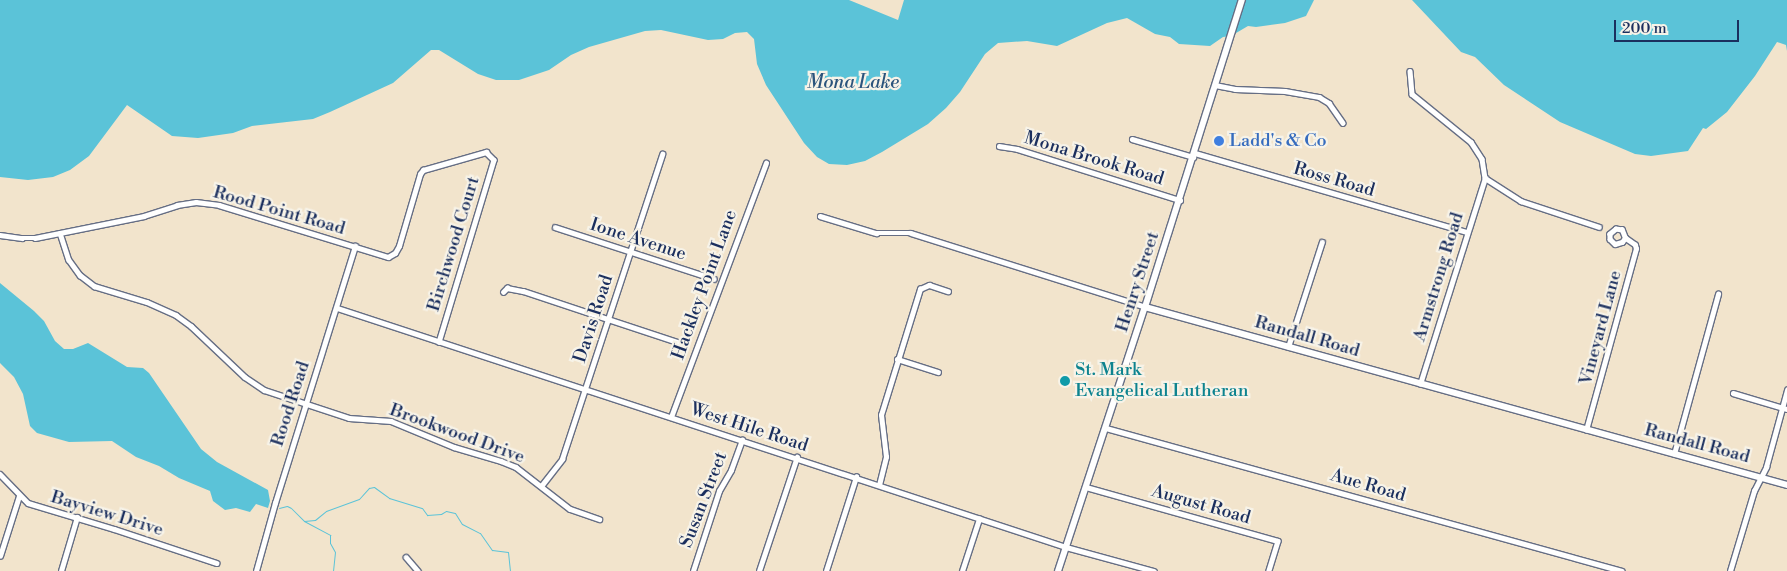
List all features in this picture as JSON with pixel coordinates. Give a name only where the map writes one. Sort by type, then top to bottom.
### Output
[{"type":"street","name":"Henry Street","points":[[1058,571],[1146,307],[1242,0]]},
{"type":"street","points":[[1410,71],[1412,94],[1471,142],[1482,159],[1484,178],[1521,201],[1599,227]]},
{"type":"street","points":[[1215,85],[1235,89],[1285,91],[1318,97],[1329,102],[1343,123]]},
{"type":"street","name":"Ross Road","points":[[1132,139],[1467,232]]},
{"type":"street","name":"Mona Brook Road","points":[[999,146],[1017,149],[1180,200]]},
{"type":"street","name":"Rood Point Road","points":[[0,235],[22,238],[60,233],[144,216],[177,205],[196,202],[219,205],[388,257],[395,253],[399,246],[420,174],[423,170],[478,153],[486,152],[491,156]]},
{"type":"street","name":"Davis Road","points":[[542,485],[560,464],[662,154]]},
{"type":"street","name":"Birchwood Court","points":[[438,342],[494,160],[491,156]]},
{"type":"street","name":"Hackley Point Lane","points":[[671,417],[766,163]]},
{"type":"street","name":"Armstrong Road","points":[[1420,385],[1484,178]]},
{"type":"street","name":"Randall Road","points":[[820,216],[874,233],[911,233],[1146,307],[1420,385],[1787,485]]},
{"type":"street","name":"Ione Avenue","points":[[555,228],[714,279]]},
{"type":"street","name":"Brookwood Drive","points":[[60,233],[69,260],[80,275],[94,286],[147,302],[176,315],[191,326],[255,386],[305,405],[349,418],[391,421],[454,446],[516,467],[542,485],[570,509],[599,519]]},
{"type":"street","name":"Vineyard Lane","points":[[1586,430],[1636,250],[1635,245],[1625,238]]},
{"type":"street","points":[[1288,347],[1322,242]]},
{"type":"street","name":"Rood Road","points":[[256,571],[355,246]]},
{"type":"street","points":[[879,485],[886,457],[881,415],[920,289],[929,285],[948,291]]},
{"type":"street","points":[[503,292],[506,288],[523,291],[608,321],[680,343]]},
{"type":"street","points":[[1674,454],[1718,294]]},
{"type":"street","name":"West Hile Road","points":[[337,308],[796,457],[979,519],[1066,547],[1154,571]]},
{"type":"street","points":[[897,359],[938,372]]},
{"type":"street","points":[[1730,571],[1760,477],[1766,467],[1785,409],[1787,390]]},
{"type":"street","points":[[1733,393],[1785,409]]},
{"type":"street","name":"Aue Road","points":[[1106,428],[1622,571]]},
{"type":"street","name":"Susan Street","points":[[694,571],[719,491],[731,470],[742,440]]},
{"type":"street","points":[[759,571],[796,457]]},
{"type":"street","name":"Bayview Drive","points":[[0,474],[19,496],[39,508],[77,517],[217,563]]},
{"type":"street","points":[[826,571],[856,477]]},
{"type":"street","name":"August Road","points":[[1086,487],[1278,541],[1269,571]]},
{"type":"street","points":[[0,556],[19,496]]},
{"type":"street","points":[[61,571],[77,517]]},
{"type":"street","points":[[962,571],[979,519]]},
{"type":"street","points":[[406,557],[418,571]]},
{"type":"water","name":"Mona Lake","points":[[0,0],[849,0],[898,20],[904,0],[1314,0],[1306,16],[1285,23],[1256,27],[1248,26],[1231,36],[1223,37],[1210,46],[1179,44],[1170,37],[1155,34],[1127,18],[1107,23],[1057,46],[1027,41],[998,43],[985,54],[960,92],[928,124],[865,161],[847,165],[829,164],[817,157],[804,143],[766,85],[757,64],[754,39],[747,32],[735,33],[723,39],[708,40],[661,30],[645,31],[589,47],[571,55],[549,70],[519,80],[496,80],[478,74],[439,50],[431,50],[393,83],[313,119],[252,126],[233,133],[198,138],[172,136],[127,105],[89,156],[70,170],[53,177],[28,180],[0,177]]},
{"type":"water","points":[[1412,0],[1787,0],[1787,51],[1786,45],[1777,42],[1755,76],[1727,112],[1706,129],[1703,128],[1688,151],[1651,156],[1635,154],[1560,122],[1504,85],[1475,57],[1461,52]]},
{"type":"water","points":[[0,283],[44,321],[55,341],[64,349],[73,349],[88,343],[127,367],[143,368],[149,373],[201,449],[217,462],[268,490],[270,501],[268,508],[256,504],[250,512],[236,508],[225,510],[213,501],[210,491],[136,457],[112,441],[69,442],[37,433],[30,426],[23,394],[14,377],[0,363]]},
{"type":"waterway","points":[[304,521],[315,520],[326,511],[359,499],[369,488],[374,487],[389,498],[422,508],[427,515],[441,514],[446,511],[455,513],[462,524],[480,533],[492,550],[508,552],[510,571]]},
{"type":"waterway","points":[[279,508],[287,506],[291,508],[304,521],[330,535],[330,543],[335,552],[333,571]]},
{"type":"place","name":"Ladd's & Co","points":[[1219,141]]},
{"type":"place","name":"St. Mark Evangelical Lutheran","points":[[1065,381]]}]
